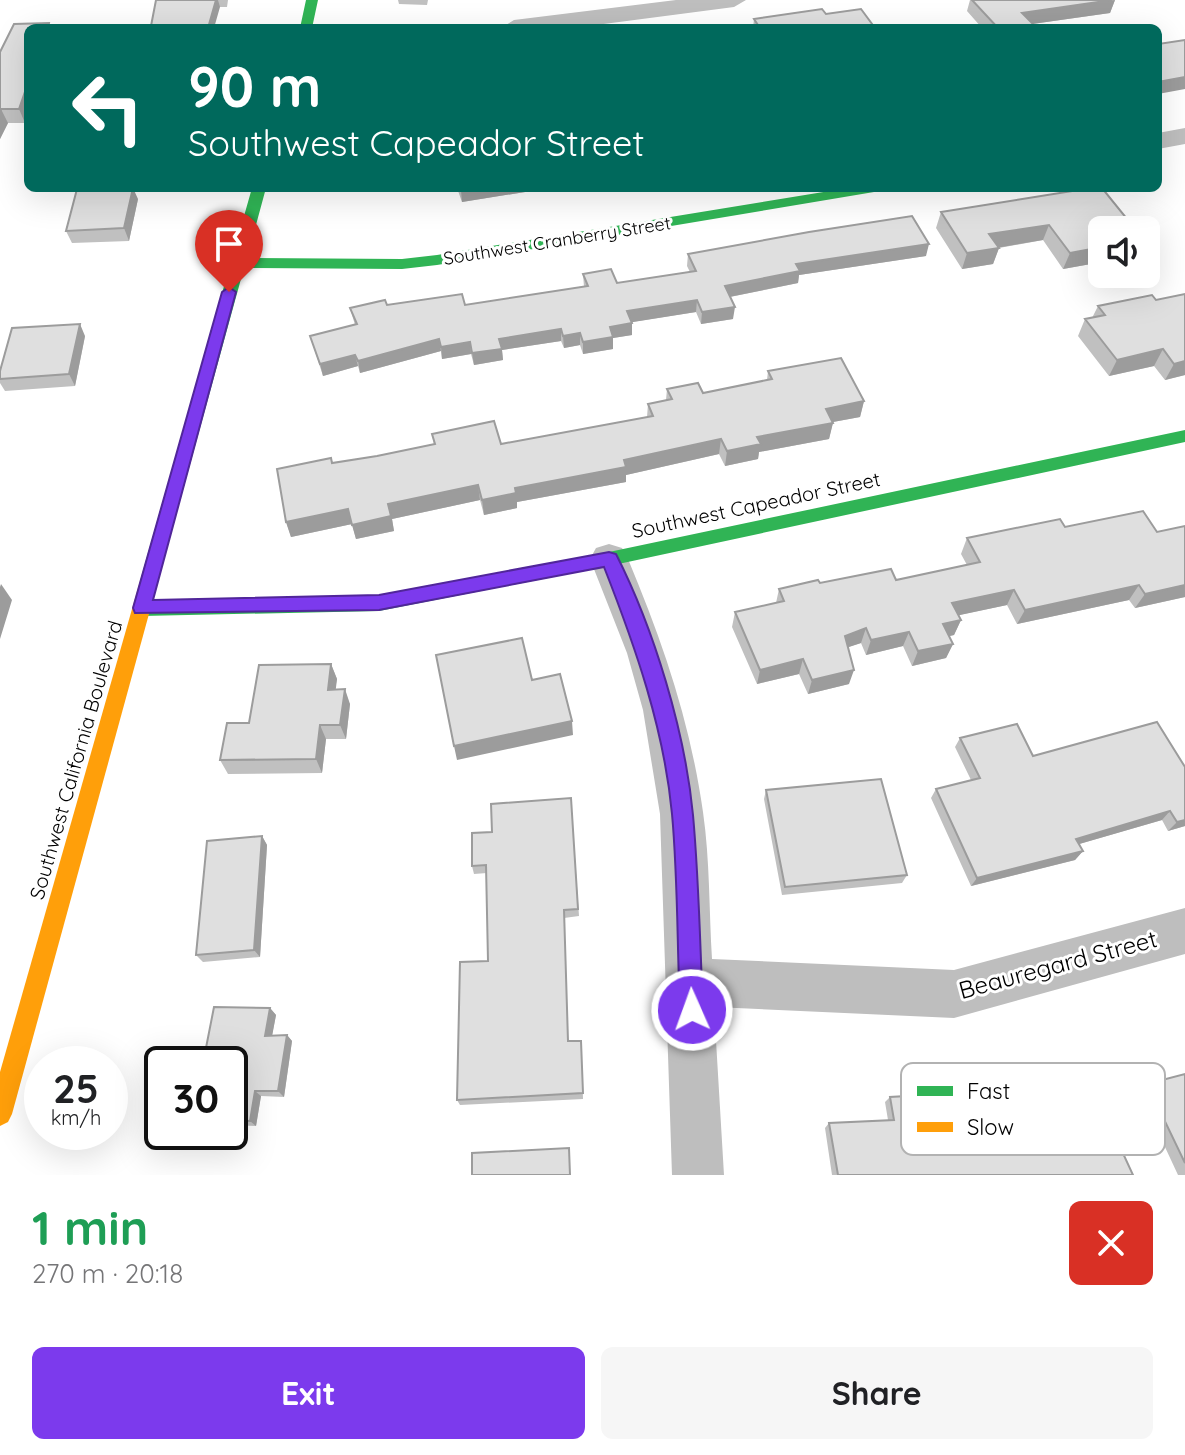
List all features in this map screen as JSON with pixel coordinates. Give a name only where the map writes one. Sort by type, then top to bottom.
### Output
[{"type":"street","points":[[307,24],[312,0]]},
{"type":"street","points":[[545,24],[734,0]]},
{"type":"street","points":[[1162,140],[1185,136]]},
{"type":"street","name":"Southwest California Boulevard","points":[[0,1114],[258,192]]},
{"type":"street","name":"Southwest Cranberry Street","points":[[237,263],[402,264],[437,260],[850,192]]},
{"type":"street","name":"Southwest Capeador Street","points":[[142,608],[379,603],[609,559],[1185,436]]},
{"type":"street","points":[[609,559],[647,653],[674,761],[682,814],[698,1175]]},
{"type":"street","name":"Beauregard Street","points":[[691,982],[954,994],[1185,931]]},
{"type":"building","points":[[156,0],[216,0],[209,24],[151,24]]},
{"type":"building","points":[[972,0],[1112,0],[1022,13],[1033,24],[994,24]]},
{"type":"building","points":[[822,9],[826,14],[861,9],[872,24],[757,24],[754,19]]},
{"type":"building","points":[[49,23],[24,24],[24,95],[19,109],[1,109],[0,112],[0,52],[14,24]]},
{"type":"building","points":[[1185,40],[1185,77],[1162,81],[1162,43]]},
{"type":"building","points":[[76,192],[132,192],[124,228],[66,231]]},
{"type":"building","points":[[1066,192],[1105,192],[1125,216],[1088,216],[1088,250],[1070,253],[1049,225],[989,234],[999,248],[967,253],[941,212]]},
{"type":"building","points":[[912,216],[929,244],[796,264],[800,271],[725,286],[735,307],[702,312],[697,300],[627,311],[632,323],[610,327],[613,337],[583,342],[580,333],[563,336],[561,329],[499,339],[502,349],[472,353],[470,342],[441,347],[439,339],[358,361],[355,355],[320,364],[310,336],[357,324],[350,308],[385,300],[387,305],[462,294],[465,305],[588,286],[583,274],[611,269],[617,283],[696,271],[688,254]]},
{"type":"building","points":[[1185,294],[1185,361],[1174,364],[1163,349],[1117,360],[1085,319],[1105,315],[1098,306],[1152,295],[1156,300]]},
{"type":"building","points":[[80,324],[69,374],[0,379],[12,328]]},
{"type":"building","points":[[841,358],[864,401],[826,409],[833,423],[757,437],[761,444],[727,451],[721,439],[624,460],[626,467],[515,488],[516,493],[482,500],[478,485],[388,504],[391,516],[352,525],[348,509],[286,522],[277,469],[331,458],[332,463],[377,456],[435,444],[432,434],[494,421],[501,444],[653,416],[648,404],[672,399],[667,389],[698,383],[703,393],[772,379],[768,371]]},
{"type":"building","points":[[1143,511],[1157,532],[1185,526],[1185,585],[1145,594],[1139,585],[1025,610],[1014,590],[952,603],[961,620],[943,624],[953,644],[918,651],[909,632],[871,640],[866,628],[845,636],[854,670],[812,680],[803,659],[760,670],[735,612],[784,601],[779,589],[818,580],[820,583],[891,569],[896,580],[980,562],[967,538],[1060,519],[1065,527]]},
{"type":"building","points":[[522,638],[532,680],[560,674],[572,721],[454,746],[436,655]]},
{"type":"building","points":[[331,664],[328,690],[345,689],[340,725],[320,725],[316,759],[220,760],[227,723],[249,723],[259,665]]},
{"type":"building","points":[[1157,722],[1185,767],[1185,820],[1177,822],[1170,811],[1076,839],[1083,851],[977,878],[936,789],[980,778],[960,738],[1017,724],[1033,756]]},
{"type":"building","points":[[881,779],[907,875],[785,887],[766,790]]},
{"type":"building","points":[[571,798],[578,909],[564,910],[568,1041],[581,1041],[583,1093],[457,1100],[460,962],[488,961],[486,865],[472,866],[472,833],[492,832],[491,804]]},
{"type":"building","points":[[262,836],[254,950],[196,955],[207,841]]},
{"type":"building","points":[[214,1007],[270,1008],[265,1036],[287,1035],[278,1091],[255,1091],[250,1121],[248,1046],[206,1046]]},
{"type":"building","points":[[1185,1074],[1185,1163],[1165,1121],[1165,1079]]},
{"type":"building","points":[[901,1096],[901,1155],[1124,1155],[1133,1175],[838,1175],[829,1123],[894,1120],[890,1097]]},
{"type":"building","points":[[569,1148],[570,1175],[472,1175],[472,1153]]},
{"type":"traffic: fast","points":[[307,24],[312,0]]},
{"type":"traffic: fast","points":[[149,581],[258,192]]},
{"type":"traffic: fast","points":[[237,263],[402,264],[437,260],[850,192]]},
{"type":"traffic: fast","points":[[142,608],[379,603],[609,559],[1185,436]]},
{"type":"traffic: slow","points":[[0,1114],[149,581]]},
{"type":"route","points":[[229,292],[142,608],[379,603],[609,559],[647,653],[674,761],[682,814],[692,1010]]}]
